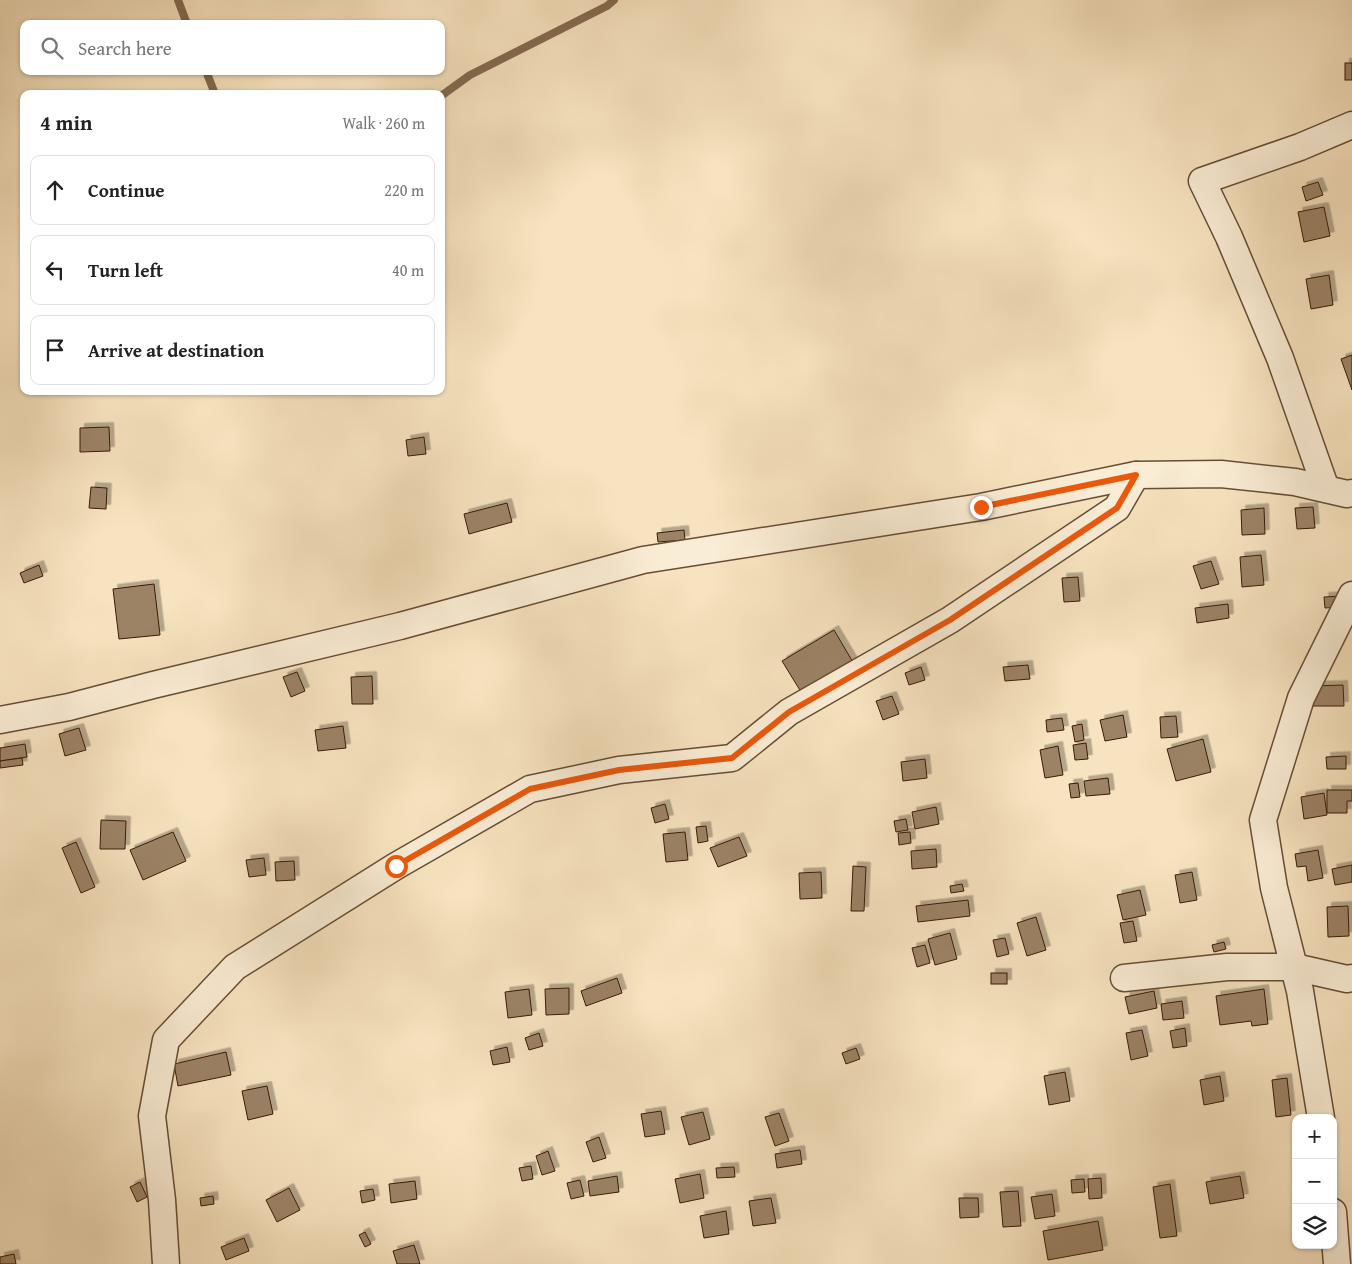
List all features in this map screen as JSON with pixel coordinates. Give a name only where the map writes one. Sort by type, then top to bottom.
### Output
[{"type":"street","points":[[1326,489],[1280,358],[1229,237],[1202,181],[1300,147],[1352,125]]},
{"type":"street","points":[[0,720],[69,707],[400,626],[643,560],[981,507],[1136,475],[1221,474],[1296,482],[1347,494],[1352,493]]},
{"type":"street","points":[[166,1264],[162,1200],[152,1116],[166,1040],[235,967],[396,866],[530,789],[619,770],[732,758],[789,712],[950,620],[1117,508],[1136,475]]},
{"type":"street","points":[[1320,1114],[1300,991],[1274,888],[1263,820],[1301,698],[1352,595]]},
{"type":"street","points":[[1124,978],[1227,967],[1294,967],[1347,979],[1352,978]]},
{"type":"street","points":[[1336,1249],[1337,1264]]},
{"type":"building","points":[[1345,63],[1352,63],[1352,80],[1345,80]]},
{"type":"building","points":[[1318,182],[1323,195],[1306,201],[1302,187]]},
{"type":"building","points":[[1324,207],[1330,236],[1304,242],[1298,212]]},
{"type":"building","points":[[1329,275],[1333,305],[1311,309],[1306,279]]},
{"type":"building","points":[[1352,355],[1352,390],[1341,359]]},
{"type":"building","points":[[109,427],[110,451],[80,452],[80,428]]},
{"type":"building","points":[[424,437],[426,454],[408,456],[406,440]]},
{"type":"building","points":[[91,487],[107,488],[106,509],[89,508]]},
{"type":"building","points":[[507,503],[512,522],[469,534],[464,514]]},
{"type":"building","points":[[1313,507],[1315,528],[1297,529],[1295,508]]},
{"type":"building","points":[[1264,508],[1265,534],[1242,535],[1241,510]]},
{"type":"building","points":[[684,530],[685,540],[658,542],[657,533]]},
{"type":"building","points":[[1261,555],[1264,585],[1242,587],[1240,557]]},
{"type":"building","points":[[1211,561],[1219,584],[1201,589],[1193,566]]},
{"type":"building","points":[[39,565],[43,576],[24,583],[20,573]]},
{"type":"building","points":[[1078,577],[1080,601],[1064,602],[1062,578]]},
{"type":"building","points":[[154,584],[160,635],[119,639],[113,589]]},
{"type":"building","points":[[1341,596],[1342,607],[1325,608],[1324,597]]},
{"type":"building","points":[[1228,604],[1229,618],[1197,623],[1195,608]]},
{"type":"building","points":[[834,630],[857,669],[806,700],[782,661]]},
{"type":"building","points":[[1028,665],[1030,679],[1005,681],[1003,667]]},
{"type":"building","points":[[921,667],[925,680],[909,685],[905,673]]},
{"type":"building","points":[[297,672],[305,691],[291,697],[283,677]]},
{"type":"building","points":[[372,676],[373,704],[352,704],[351,677]]},
{"type":"building","points":[[1343,685],[1344,706],[1313,706],[1312,686]]},
{"type":"building","points":[[892,696],[899,714],[883,720],[876,701]]},
{"type":"building","points":[[1123,715],[1127,737],[1105,741],[1100,720]]},
{"type":"building","points":[[1176,716],[1178,737],[1161,738],[1160,717]]},
{"type":"building","points":[[1062,718],[1064,730],[1047,732],[1046,720]]},
{"type":"building","points":[[1082,724],[1084,740],[1075,742],[1072,726]]},
{"type":"building","points":[[343,726],[346,748],[318,751],[315,730]]},
{"type":"building","points":[[79,728],[86,750],[65,756],[59,734]]},
{"type":"building","points":[[1203,739],[1211,772],[1176,781],[1167,749]]},
{"type":"building","points":[[1086,743],[1088,759],[1075,760],[1073,745]]},
{"type":"building","points":[[25,744],[27,757],[0,761],[0,748]]},
{"type":"building","points":[[1058,746],[1063,775],[1045,778],[1040,750]]},
{"type":"building","points":[[1346,756],[1346,769],[1327,769],[1326,757]]},
{"type":"building","points":[[22,758],[23,765],[0,768],[0,761]]},
{"type":"building","points":[[925,759],[927,778],[903,781],[901,762]]},
{"type":"building","points":[[1108,778],[1110,794],[1086,796],[1084,781]]},
{"type":"building","points":[[1078,783],[1080,797],[1071,798],[1069,784]]},
{"type":"building","points":[[1327,790],[1352,790],[1352,801],[1347,801],[1347,813],[1327,813]]},
{"type":"building","points":[[1324,793],[1327,815],[1304,819],[1301,797]]},
{"type":"building","points":[[665,804],[669,819],[655,823],[651,808]]},
{"type":"building","points":[[936,807],[939,824],[915,829],[912,812]]},
{"type":"building","points":[[906,819],[908,830],[896,832],[894,821]]},
{"type":"building","points":[[101,820],[126,821],[125,849],[100,849]]},
{"type":"building","points":[[706,826],[708,841],[698,843],[696,827]]},
{"type":"building","points":[[173,832],[186,861],[143,880],[130,850]]},
{"type":"building","points":[[685,832],[688,860],[666,862],[663,834]]},
{"type":"building","points":[[910,832],[911,843],[899,845],[898,833]]},
{"type":"building","points":[[739,837],[747,856],[718,867],[710,848]]},
{"type":"building","points":[[76,842],[95,887],[81,893],[62,848]]},
{"type":"building","points":[[936,849],[937,867],[912,869],[911,851]]},
{"type":"building","points":[[1318,850],[1323,878],[1308,881],[1306,866],[1297,867],[1295,854]]},
{"type":"building","points":[[264,858],[266,875],[249,877],[246,860]]},
{"type":"building","points":[[294,861],[295,880],[276,881],[275,862]]},
{"type":"building","points":[[1352,865],[1352,882],[1335,885],[1332,869]]},
{"type":"building","points":[[853,866],[866,867],[864,911],[851,911]]},
{"type":"building","points":[[821,872],[822,898],[800,899],[799,873]]},
{"type":"building","points":[[1192,872],[1197,900],[1180,903],[1175,875]]},
{"type":"building","points":[[962,884],[964,891],[951,893],[950,886]]},
{"type":"building","points":[[1140,890],[1146,915],[1123,920],[1117,895]]},
{"type":"building","points":[[968,900],[970,916],[918,922],[916,906]]},
{"type":"building","points":[[1348,906],[1349,936],[1328,937],[1327,907]]},
{"type":"building","points":[[1036,917],[1046,950],[1027,956],[1017,923]]},
{"type":"building","points":[[1133,921],[1137,941],[1124,943],[1120,923]]},
{"type":"building","points":[[950,933],[957,959],[935,965],[928,939]]},
{"type":"building","points":[[1005,938],[1009,954],[997,957],[993,940]]},
{"type":"building","points":[[1224,942],[1226,949],[1214,952],[1212,945]]},
{"type":"building","points":[[925,945],[930,963],[917,967],[912,948]]},
{"type":"building","points":[[991,973],[1007,973],[1007,984],[991,984]]},
{"type":"building","points":[[617,978],[622,993],[586,1006],[581,991]]},
{"type":"building","points":[[569,988],[569,1014],[546,1015],[545,989]]},
{"type":"building","points":[[529,989],[532,1015],[508,1018],[505,992]]},
{"type":"building","points":[[1264,989],[1268,1024],[1252,1026],[1251,1021],[1220,1025],[1216,996]]},
{"type":"building","points":[[1154,991],[1157,1008],[1129,1014],[1125,997]]},
{"type":"building","points":[[1182,1001],[1184,1018],[1163,1020],[1161,1004]]},
{"type":"building","points":[[1185,1028],[1187,1046],[1173,1048],[1170,1031]]},
{"type":"building","points":[[1142,1030],[1148,1056],[1131,1060],[1126,1033]]},
{"type":"building","points":[[539,1033],[543,1046],[529,1050],[525,1038]]},
{"type":"building","points":[[507,1047],[510,1062],[493,1065],[490,1051]]},
{"type":"building","points":[[856,1048],[860,1059],[846,1064],[842,1053]]},
{"type":"building","points":[[226,1052],[231,1075],[178,1086],[174,1064]]},
{"type":"building","points":[[1065,1072],[1070,1101],[1049,1105],[1044,1076]]},
{"type":"building","points":[[1220,1076],[1224,1101],[1204,1105],[1200,1080]]},
{"type":"building","points":[[1287,1078],[1291,1115],[1276,1117],[1272,1080]]},
{"type":"building","points":[[267,1086],[273,1114],[248,1120],[242,1091]]},
{"type":"building","points":[[661,1111],[665,1134],[645,1137],[641,1114]]},
{"type":"building","points":[[703,1112],[710,1139],[689,1145],[681,1117]]},
{"type":"building","points":[[779,1113],[789,1141],[775,1146],[765,1117]]},
{"type":"building","points":[[599,1137],[606,1158],[593,1162],[586,1142]]},
{"type":"building","points":[[800,1150],[802,1164],[777,1168],[775,1154]]},
{"type":"building","points":[[548,1151],[555,1171],[542,1175],[536,1156]]},
{"type":"building","points":[[531,1166],[533,1179],[522,1181],[519,1168]]},
{"type":"building","points":[[734,1167],[735,1177],[717,1178],[716,1168]]},
{"type":"building","points":[[700,1174],[704,1198],[680,1203],[675,1179]]},
{"type":"building","points":[[617,1176],[619,1192],[590,1196],[588,1181]]},
{"type":"building","points":[[1240,1176],[1244,1198],[1210,1204],[1206,1182]]},
{"type":"building","points":[[1101,1178],[1102,1198],[1089,1199],[1088,1179]]},
{"type":"building","points":[[1084,1179],[1085,1192],[1072,1193],[1071,1180]]},
{"type":"building","points":[[580,1180],[584,1196],[571,1199],[567,1183]]},
{"type":"building","points":[[415,1181],[417,1199],[391,1203],[389,1184]]},
{"type":"building","points":[[140,1182],[147,1197],[137,1202],[130,1187]]},
{"type":"building","points":[[1170,1184],[1177,1236],[1160,1238],[1153,1187]]},
{"type":"building","points":[[289,1188],[300,1210],[277,1222],[266,1200]]},
{"type":"building","points":[[373,1189],[375,1200],[362,1203],[360,1191]]},
{"type":"building","points":[[1018,1191],[1021,1226],[1003,1227],[1000,1192]]},
{"type":"building","points":[[1052,1194],[1055,1216],[1035,1219],[1031,1197]]},
{"type":"building","points":[[213,1196],[214,1204],[201,1206],[200,1198]]},
{"type":"building","points":[[771,1198],[776,1223],[753,1226],[749,1201]]},
{"type":"building","points":[[959,1198],[978,1198],[979,1217],[960,1218]]},
{"type":"building","points":[[726,1211],[729,1234],[704,1238],[700,1216]]},
{"type":"building","points":[[1098,1221],[1103,1250],[1048,1260],[1043,1231]]},
{"type":"building","points":[[365,1232],[371,1244],[365,1247],[359,1235]]},
{"type":"building","points":[[244,1238],[249,1251],[226,1260],[221,1247]]},
{"type":"building","points":[[414,1245],[420,1264],[397,1264],[393,1251]]},
{"type":"building","points":[[14,1254],[16,1264],[0,1264],[0,1257]]},
{"type":"waterway","points":[[178,0],[186,20]]},
{"type":"waterway","points":[[445,93],[470,75],[607,6],[614,0]]},
{"type":"waterway","points":[[208,75],[213,90]]},
{"type":"route","points":[[396,866],[530,789],[619,770],[732,758],[789,712],[950,620],[1117,508],[1136,475],[981,507]]}]
